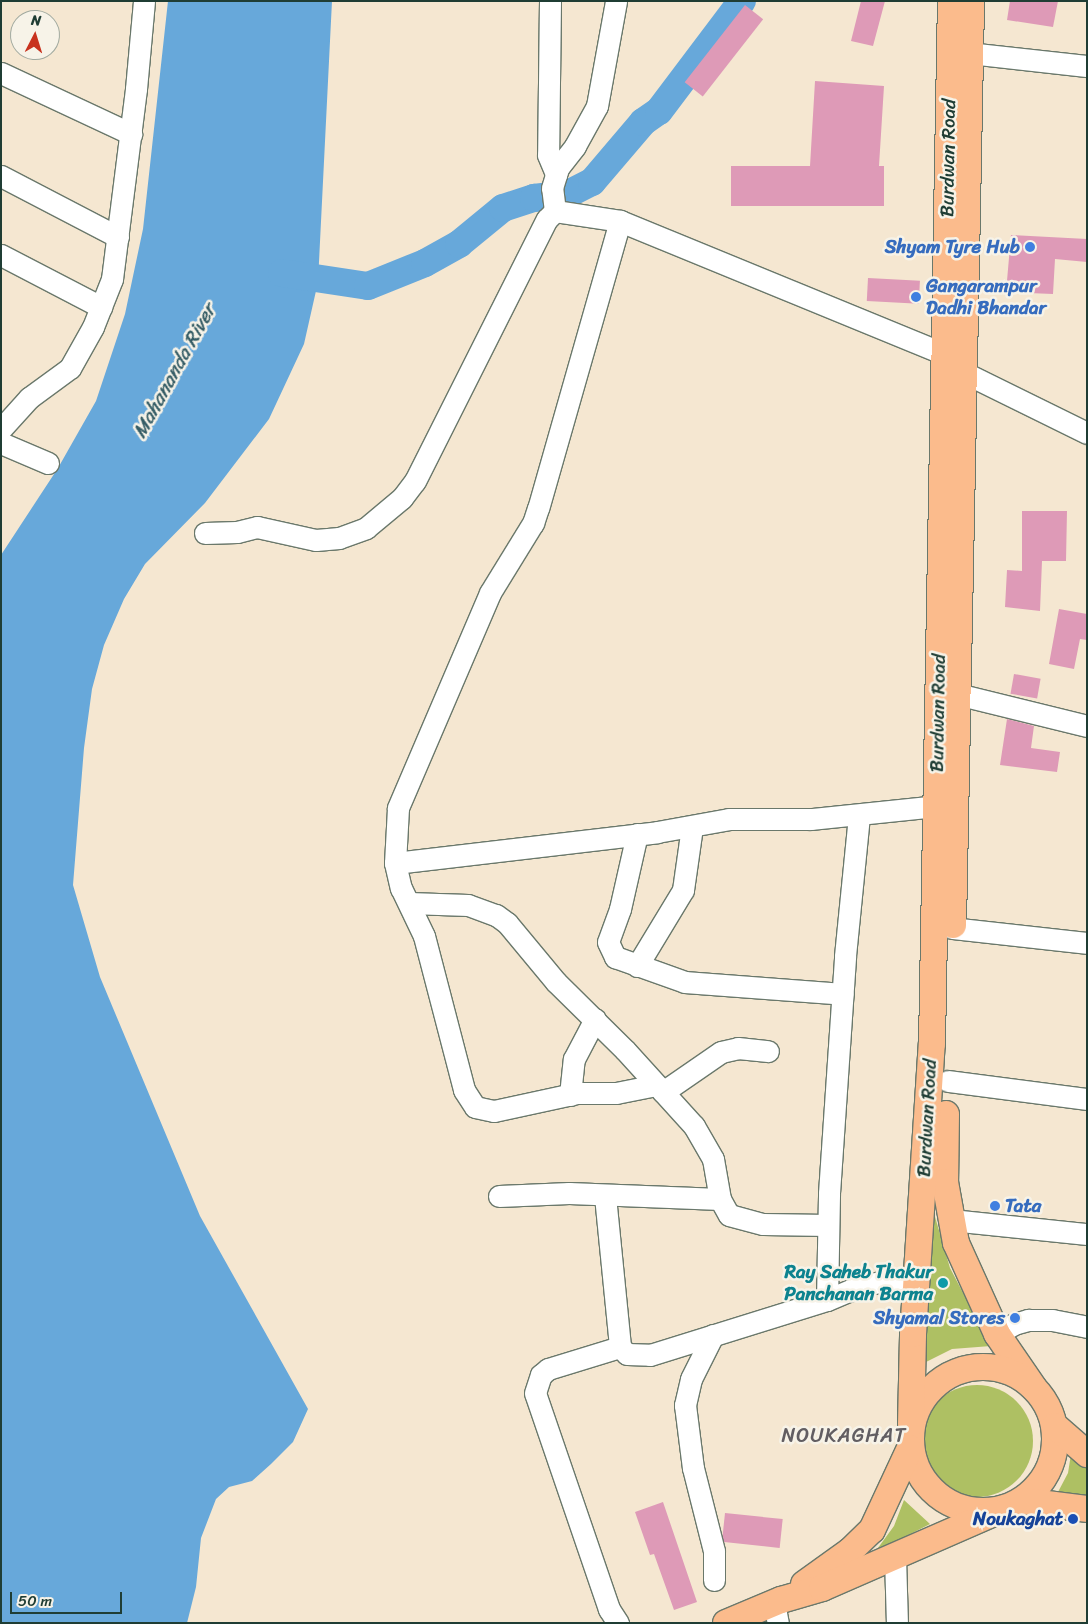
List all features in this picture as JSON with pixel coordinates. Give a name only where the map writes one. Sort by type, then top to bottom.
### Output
[{"type":"main road","name":"Burdwan Road","points":[[911,1436],[916,1276],[936,1136],[948,1081],[963,372],[956,248],[951,1]]},
{"type":"main road","name":"Burdwan Road","points":[[971,1],[956,248],[944,354],[937,806],[936,1136],[951,1220],[967,1272],[997,1334],[1034,1388]]},
{"type":"main road","points":[[726,1623],[778,1609],[1023,1501],[1043,1481],[1055,1455],[1055,1426],[1048,1406],[1034,1388],[1005,1371],[988,1367],[962,1370],[939,1381],[927,1394],[872,1530],[778,1609]]},
{"type":"main road","points":[[1055,1426],[1087,1454]]},
{"type":"main road","points":[[911,1436],[917,1471],[931,1491],[951,1505],[975,1512],[999,1510]]},
{"type":"main road","points":[[1023,1501],[1087,1509]]},
{"type":"street","points":[[1,429],[29,398],[70,368],[82,349],[112,279],[131,134],[144,1]]},
{"type":"street","points":[[550,1],[548,155],[554,193]]},
{"type":"street","points":[[205,533],[237,532],[257,527],[316,540],[339,538],[366,528],[402,498],[415,481],[548,219],[554,193],[597,106],[616,1]]},
{"type":"street","points":[[969,53],[1087,66]]},
{"type":"street","points":[[1,73],[131,134]]},
{"type":"street","points":[[1,176],[118,237]]},
{"type":"street","points":[[554,193],[944,354]]},
{"type":"street","points":[[620,221],[535,516],[490,593],[398,808],[396,877],[424,936],[468,1101],[483,1111],[494,1111],[570,1095],[616,1094],[660,1088],[720,1052],[738,1048],[768,1051]]},
{"type":"street","points":[[1,255],[100,308]]},
{"type":"street","points":[[963,372],[1087,432]]},
{"type":"street","points":[[1,443],[48,463]]},
{"type":"street","points":[[957,694],[1087,726]]},
{"type":"street","points":[[395,863],[692,827],[739,818],[859,816],[937,806]]},
{"type":"street","points":[[827,1300],[828,1225],[842,994],[859,816]]},
{"type":"street","points":[[638,966],[682,890],[692,827]]},
{"type":"street","points":[[637,834],[608,947],[615,957],[685,982],[842,994]]},
{"type":"street","points":[[409,903],[468,905],[496,914],[660,1088],[707,1146],[714,1164],[720,1199],[729,1215],[752,1222],[828,1225]]},
{"type":"street","points":[[952,928],[1087,943]]},
{"type":"street","points":[[570,1095],[574,1059],[595,1019]]},
{"type":"street","points":[[948,1081],[1087,1099]]},
{"type":"street","points":[[499,1196],[569,1193],[605,1196],[720,1199]]},
{"type":"street","points":[[605,1196],[620,1347],[627,1354],[637,1356],[714,1335],[827,1300],[863,1285],[916,1276]]},
{"type":"street","points":[[951,1220],[1087,1234]]},
{"type":"street","points":[[997,1334],[1028,1320],[1052,1320],[1087,1327]]},
{"type":"street","points":[[714,1335],[691,1379],[685,1405],[686,1429],[697,1487],[714,1551],[714,1580]]},
{"type":"street","points":[[618,1623],[609,1609],[535,1393],[536,1384],[548,1369],[620,1347]]},
{"type":"street","points":[[895,1557],[897,1623]]},
{"type":"green space","points":[[933,1210],[950,1268],[991,1346],[952,1349],[922,1364]]},
{"type":"green space","points":[[977,1385],[999,1389],[1017,1401],[1029,1419],[1033,1441],[1029,1463],[1017,1481],[999,1493],[977,1497],[955,1493],[937,1481],[925,1463],[921,1441],[925,1419],[937,1401],[955,1389]]},
{"type":"green space","points":[[1071,1454],[1087,1468],[1087,1496],[1058,1492],[1068,1473]]},
{"type":"green space","points":[[904,1500],[930,1524],[875,1552],[894,1526]]},
{"type":"water","name":"Mahananda River","points":[[168,1],[332,1],[318,282],[304,344],[269,419],[205,503],[145,564],[124,599],[104,645],[92,689],[84,748],[73,885],[100,977],[200,1216],[308,1409],[293,1442],[271,1464],[252,1481],[229,1487],[216,1499],[201,1538],[196,1587],[187,1623],[1,1623],[1,555],[58,468],[96,401],[125,314],[143,229]]},
{"type":"building","points":[[861,1],[885,1],[873,46],[851,41]]},
{"type":"building","points":[[1010,1],[1058,1],[1053,27],[1007,20]]},
{"type":"building","points":[[745,5],[763,19],[703,96],[685,82]]},
{"type":"building","points":[[815,81],[884,86],[879,166],[884,166],[884,206],[731,206],[731,166],[810,166]]},
{"type":"building","points":[[1011,235],[1087,239],[1087,262],[1055,259],[1053,294],[1006,292]]},
{"type":"building","points":[[868,278],[920,281],[919,304],[867,301]]},
{"type":"building","points":[[1022,511],[1067,511],[1066,561],[1042,561],[1040,611],[1005,607],[1007,570],[1022,571]]},
{"type":"building","points":[[1059,609],[1087,614],[1087,640],[1080,639],[1074,669],[1049,664]]},
{"type":"building","points":[[1014,674],[1041,679],[1037,698],[1011,694]]},
{"type":"building","points":[[1007,719],[1034,726],[1031,748],[1060,752],[1057,772],[1000,765]]},
{"type":"building","points":[[663,1502],[697,1602],[674,1610],[654,1554],[650,1555],[635,1512]]},
{"type":"building","points":[[725,1513],[783,1519],[780,1548],[722,1542]]},
{"type":"waterway","points":[[282,273],[368,286],[425,263],[459,244],[503,208],[534,198],[568,194],[592,182],[643,122],[659,111],[742,1]]},
{"type":"place","name":"Shyam Tyre Hub","points":[[1030,247]]},
{"type":"place","name":"Gangarampur Dadhi Bhandar","points":[[916,297]]},
{"type":"place","name":"Tata","points":[[995,1206]]},
{"type":"place","name":"Ray Saheb Thakur Panchanan Barma","points":[[943,1283]]},
{"type":"place","name":"Shyamal Stores","points":[[1015,1318]]},
{"type":"place","name":"Noukaghat","points":[[1073,1519]]},
{"type":"district","name":"NOUKAGHAT","points":[[844,1435]]}]
